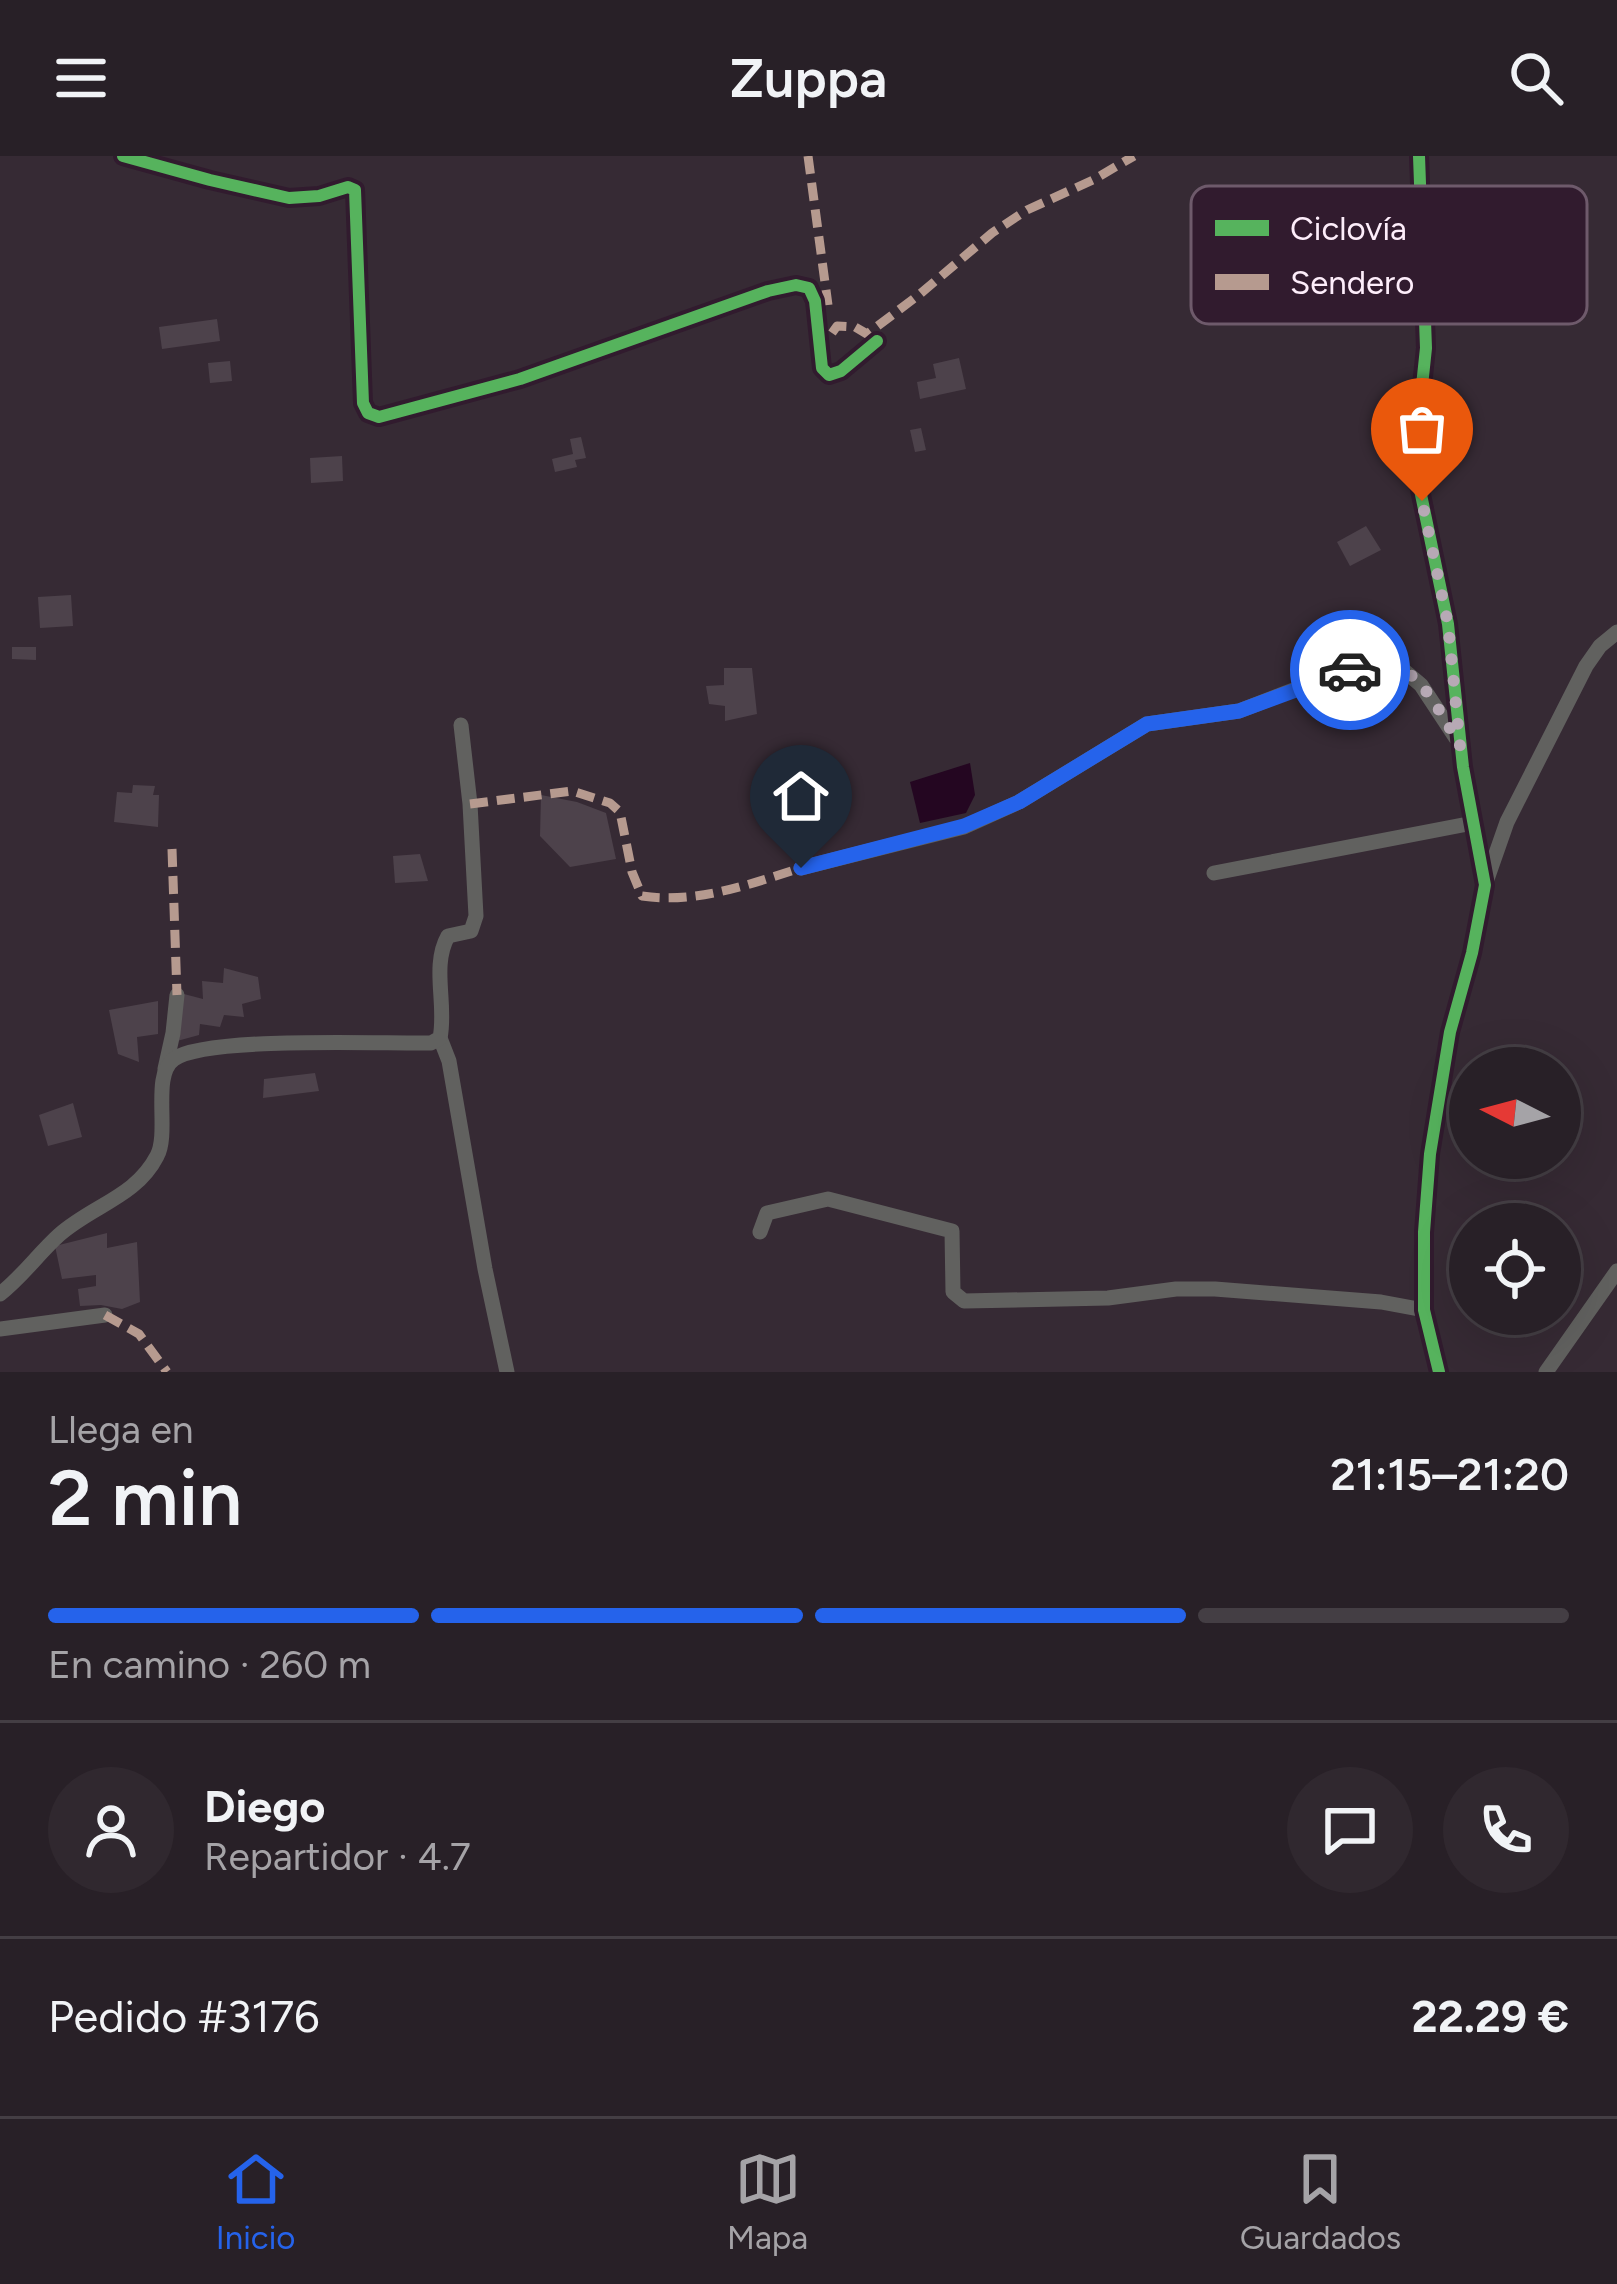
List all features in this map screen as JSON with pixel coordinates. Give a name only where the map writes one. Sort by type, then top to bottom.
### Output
[{"type":"street","points":[[123,156],[289,198],[349,187],[356,190],[363,403],[368,413],[379,417],[520,379],[796,285],[808,288],[814,301],[822,368],[829,375],[842,371],[877,341]]},
{"type":"street","points":[[1419,156],[1420,186]]},
{"type":"street","points":[[1426,324],[1414,461],[1448,624],[1460,746],[1485,885]]},
{"type":"street","points":[[1439,1372],[1424,1310],[1430,1154],[1450,1032],[1485,885],[1507,822],[1586,666],[1617,632]]},
{"type":"street","points":[[801,868],[964,826],[1019,802],[1147,724],[1239,711],[1340,672],[1373,665],[1401,668],[1421,686],[1460,746]]},
{"type":"street","points":[[461,725],[476,916],[471,931],[448,936],[439,951],[440,1038],[449,1061],[507,1372]]},
{"type":"street","points":[[1214,873],[1473,823]]},
{"type":"street","points":[[0,1294],[56,1237],[140,1184],[161,1151],[164,1072],[177,995]]},
{"type":"street","points":[[164,1072],[175,1059],[208,1048],[430,1043],[440,1038]]},
{"type":"street","points":[[760,1232],[767,1213],[828,1199],[952,1232],[953,1292],[964,1301],[1108,1298],[1215,1289],[1381,1302],[1424,1310]]},
{"type":"street","points":[[1546,1372],[1617,1270]]},
{"type":"street","points":[[0,1329],[105,1315]]},
{"type":"shaded area","points":[[970,763],[975,795],[966,813],[920,823],[910,782]]},
{"type":"building","points":[[217,319],[220,341],[162,349],[159,327]]},
{"type":"building","points":[[959,358],[966,389],[920,399],[917,382],[936,378],[933,364]]},
{"type":"building","points":[[230,361],[232,381],[210,383],[208,363]]},
{"type":"building","points":[[921,428],[926,450],[915,452],[910,430]]},
{"type":"building","points":[[581,437],[586,458],[575,460],[577,467],[555,472],[552,459],[573,454],[570,439]]},
{"type":"building","points":[[342,456],[343,481],[311,483],[310,458]]},
{"type":"building","points":[[1366,526],[1381,550],[1350,566],[1337,542]]},
{"type":"building","points":[[71,595],[73,626],[40,628],[38,597]]},
{"type":"building","points":[[12,647],[36,647],[36,660],[12,659]]},
{"type":"building","points":[[724,668],[752,668],[757,714],[725,721],[725,706],[709,704],[706,686],[724,685]]},
{"type":"building","points":[[133,785],[155,786],[158,827],[114,822],[117,792],[132,793]]},
{"type":"building","points":[[541,795],[606,813],[616,859],[570,867],[540,836]]},
{"type":"building","points":[[420,854],[428,881],[395,883],[393,856]]},
{"type":"building","points":[[224,968],[258,977],[261,999],[242,1004],[244,1017],[224,1015],[220,1027],[200,1024],[199,1035],[177,1041],[184,994],[203,999],[202,981],[223,983]]},
{"type":"building","points":[[158,1001],[158,1034],[137,1037],[139,1062],[118,1054],[109,1010]]},
{"type":"building","points":[[315,1073],[319,1091],[263,1098],[264,1079]]},
{"type":"building","points":[[73,1103],[82,1137],[48,1146],[39,1115]]},
{"type":"building","points":[[107,1233],[107,1248],[137,1242],[140,1302],[122,1309],[80,1306],[78,1289],[96,1286],[96,1275],[62,1279],[55,1246]]},
{"type":"marked path","points":[[808,156],[828,305]]},
{"type":"marked path","points":[[832,333],[837,326],[855,327],[867,334],[992,233],[1134,156]]},
{"type":"marked path","points":[[470,804],[572,791],[610,803],[620,812],[642,896],[703,895],[801,868]]},
{"type":"marked path","points":[[172,849],[177,995]]},
{"type":"marked path","points":[[105,1315],[139,1334],[167,1372]]},
{"type":"cycle path","points":[[123,156],[289,198],[348,187],[355,190],[363,403],[368,413],[379,417],[520,379],[796,285],[809,288],[815,301],[822,368],[829,375],[841,371],[877,341]]},
{"type":"cycle path","points":[[1419,156],[1420,186]]},
{"type":"cycle path","points":[[1425,324],[1414,461],[1448,624],[1463,767],[1485,885],[1450,1032],[1430,1154],[1424,1310],[1439,1372]]},
{"type":"way so far","points":[[1350,670],[1373,665],[1401,668],[1421,686],[1460,746],[1448,624],[1422,501]]},
{"type":"route","points":[[801,868],[964,826],[1019,802],[1147,724],[1239,711],[1350,670]]}]
